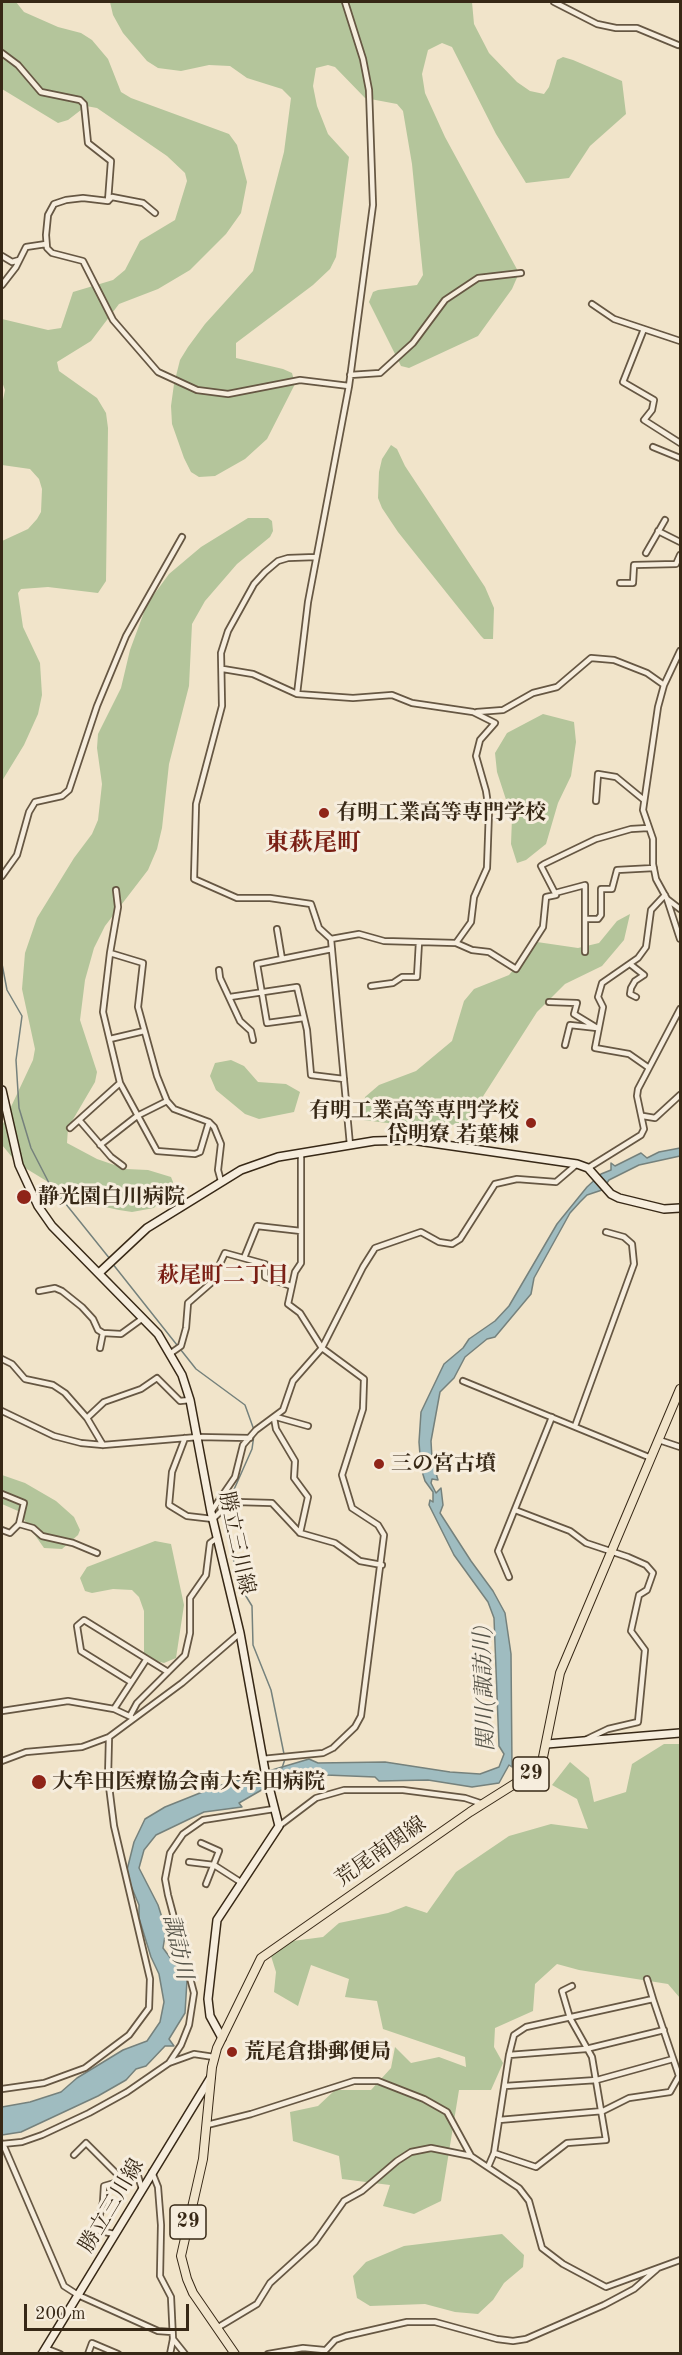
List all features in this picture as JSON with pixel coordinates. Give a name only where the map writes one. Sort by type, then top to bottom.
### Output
[{"type":"main road","name":"勝立三川線","points":[[2,1090],[19,1165],[38,1206],[52,1226],[144,1318],[171,1353],[183,1375],[198,1437],[217,1538],[240,1633],[262,1759],[279,1826]]},
{"type":"main road","points":[[99,1273],[147,1228],[221,1181],[264,1161],[374,1141],[411,1140],[577,1164],[589,1170],[611,1194],[655,1207],[681,1208]]},
{"type":"main road","name":"荒尾南関線","points":[[236,2354],[193,2293],[181,2256],[200,2175],[214,2057],[222,2038],[261,1958],[483,1804],[532,1773],[542,1762],[560,1673],[681,1389]]},
{"type":"main road","points":[[546,1744],[681,1733]]},
{"type":"main road","points":[[222,2038],[210,2016],[208,1999],[214,1932],[218,1920],[279,1826]]},
{"type":"main road","name":"勝立三川線","points":[[44,2351],[211,2077]]},
{"type":"street","points":[[297,694],[316,557],[349,386],[373,205],[372,133],[363,59],[345,2]]},
{"type":"street","points":[[554,2],[597,24],[637,28],[678,45]]},
{"type":"street","points":[[2,53],[18,65],[41,92],[80,100],[84,104],[88,143],[111,161],[108,201]]},
{"type":"street","points":[[155,213],[143,203],[112,197],[108,201],[83,198],[54,204],[48,215],[46,244],[52,253],[83,261],[113,320],[141,356],[170,379],[197,390],[228,394],[300,380],[349,386]]},
{"type":"street","points":[[2,285],[30,244],[46,244]]},
{"type":"street","points":[[2,256],[12,262],[19,260]]},
{"type":"street","points":[[350,375],[380,373],[413,343],[446,300],[478,278],[521,273]]},
{"type":"street","points":[[592,304],[614,319],[681,341]]},
{"type":"street","points":[[644,329],[623,382],[654,400],[652,410],[644,420],[681,443]]},
{"type":"street","points":[[653,447],[681,458]]},
{"type":"street","points":[[646,553],[665,520]]},
{"type":"street","points":[[658,531],[681,542]]},
{"type":"street","points":[[2,876],[17,855],[34,802],[62,796],[69,790],[97,705],[126,636],[182,537]]},
{"type":"street","points":[[620,583],[633,583],[634,565],[676,564],[681,555]]},
{"type":"street","points":[[316,557],[278,561],[260,576],[228,631],[222,653],[222,706],[196,804],[194,879],[237,898],[270,898],[311,904],[319,928],[331,939],[350,1145]]},
{"type":"street","points":[[681,651],[664,685],[653,738],[643,810],[653,839],[654,868],[681,939]]},
{"type":"street","points":[[473,712],[503,710],[533,693],[557,687],[591,658],[614,660],[647,673],[664,685]]},
{"type":"street","points":[[223,669],[253,674],[297,694],[352,698],[392,695],[412,703],[473,712],[488,717],[495,723],[480,740],[476,756],[489,811],[487,868],[474,897],[471,922],[456,943]]},
{"type":"street","points":[[596,801],[598,774],[616,777],[644,800]]},
{"type":"street","points":[[555,893],[541,866],[597,839],[630,829],[648,828]]},
{"type":"street","points":[[585,919],[598,919],[601,915],[602,889],[612,889],[617,870],[654,868]]},
{"type":"street","points":[[331,939],[358,934],[384,942],[456,943],[472,950],[489,952],[516,969],[543,927],[546,897],[585,885],[585,952]]},
{"type":"street","points":[[116,890],[118,907],[103,1012],[120,1083],[157,1151],[195,1154],[200,1152],[208,1122]]},
{"type":"street","points":[[666,897],[681,909]]},
{"type":"street","points":[[649,1068],[629,1054],[595,1048],[603,1006],[598,997],[602,983],[630,964],[646,946],[651,910],[666,897]]},
{"type":"street","points":[[277,929],[282,959]]},
{"type":"street","points":[[371,986],[393,983],[402,977],[417,977],[419,942]]},
{"type":"street","points":[[304,1018],[267,1023],[257,964],[332,950]]},
{"type":"street","points":[[110,953],[143,963],[138,1007],[166,1101],[174,1109],[208,1122],[214,1127],[221,1144],[218,1170],[221,1181]]},
{"type":"street","points":[[630,964],[644,975],[635,981],[631,988],[630,994],[636,997]]},
{"type":"street","points":[[219,970],[220,978],[240,1021],[251,1031],[253,1040]]},
{"type":"street","points":[[230,997],[297,987],[304,1018],[311,1075],[344,1079]]},
{"type":"street","points":[[549,1002],[577,1003],[574,1014],[597,1028]]},
{"type":"street","points":[[589,1170],[641,1135],[644,1129],[643,1116],[637,1096],[649,1068],[681,1010]]},
{"type":"street","points":[[565,1045],[570,1024],[597,1028]]},
{"type":"street","points":[[110,1039],[144,1031]]},
{"type":"street","points":[[70,1128],[120,1083]]},
{"type":"street","points":[[643,1116],[655,1118],[681,1095]]},
{"type":"street","points":[[100,1145],[137,1116],[166,1101]]},
{"type":"street","points":[[80,1121],[100,1145],[123,1166]]},
{"type":"street","points":[[262,1759],[323,1753],[333,1748],[355,1727],[361,1716],[382,1565],[382,1531],[352,1508],[342,1475],[363,1409],[364,1379],[322,1348],[300,1313],[288,1304],[291,1286],[301,1263],[301,1154]]},
{"type":"street","points":[[212,1515],[235,1477],[243,1445],[283,1410],[293,1381],[322,1348],[375,1248],[422,1232],[439,1242],[452,1244],[460,1239],[495,1184],[517,1179],[556,1182],[577,1164]]},
{"type":"street","points":[[243,1258],[257,1226],[301,1231]]},
{"type":"street","points":[[575,1426],[634,1264],[632,1244],[624,1237],[606,1232]]},
{"type":"street","points":[[171,1353],[180,1346],[186,1328],[188,1302],[211,1283],[225,1253],[265,1264],[265,1277],[291,1286]]},
{"type":"street","points":[[39,1291],[55,1288],[62,1291],[82,1307],[93,1319],[98,1330],[104,1333],[121,1334],[144,1318]]},
{"type":"street","points":[[100,1348],[104,1333]]},
{"type":"street","points":[[2,1359],[12,1364],[26,1379],[53,1385],[60,1389],[87,1418],[103,1445]]},
{"type":"street","points":[[87,1418],[104,1402],[141,1389],[157,1378],[180,1401],[190,1400]]},
{"type":"street","points":[[463,1381],[651,1458]]},
{"type":"street","points":[[2,1411],[54,1436],[81,1443],[103,1445],[198,1437],[250,1438]]},
{"type":"street","points":[[509,1577],[498,1551],[552,1417]]},
{"type":"street","points":[[274,1418],[308,1426]]},
{"type":"street","points":[[274,1418],[276,1429],[295,1461],[294,1479],[308,1497],[300,1533]]},
{"type":"street","points":[[185,1438],[172,1472],[168,1501],[188,1516],[212,1515],[237,1502],[272,1503],[300,1533],[335,1543],[360,1561],[382,1565]]},
{"type":"street","points":[[659,1440],[681,1447]]},
{"type":"street","points":[[2,1494],[24,1503],[19,1524],[10,1533],[2,1530]]},
{"type":"street","points":[[515,1510],[570,1531],[585,1543],[646,1565],[653,1573],[647,1590],[639,1595],[631,1631],[645,1650],[638,1722],[608,1729],[587,1739]]},
{"type":"street","points":[[19,1524],[33,1528],[42,1536],[73,1543],[97,1553]]},
{"type":"street","points":[[132,1717],[137,1703],[185,1655],[188,1647],[190,1598],[206,1575],[210,1543],[217,1538]]},
{"type":"street","points":[[131,1682],[81,1651],[77,1626],[84,1620],[168,1672]]},
{"type":"street","points":[[2,1761],[26,1752],[82,1748],[109,1737],[132,1717],[182,1683],[240,1633]]},
{"type":"street","points":[[114,1709],[146,1660]]},
{"type":"street","points":[[2,1711],[68,1701],[114,1709],[132,1717]]},
{"type":"street","points":[[2,2089],[44,2083],[85,2068],[129,2035],[149,2008],[150,1979],[114,1826],[108,1778],[109,1737]]},
{"type":"street","points":[[279,1826],[316,1798],[344,1790],[403,1790],[465,1798],[483,1804]]},
{"type":"street","points":[[170,2063],[182,2045],[189,2025],[194,1992],[165,1879],[170,1853],[183,1834],[203,1820],[274,1809]]},
{"type":"street","points":[[201,1843],[219,1851],[207,1884]]},
{"type":"street","points":[[189,1862],[214,1865],[242,1883]]},
{"type":"street","points":[[499,2120],[603,2111],[629,2098],[670,2092],[680,2076],[647,1979]]},
{"type":"street","points":[[494,2153],[536,2167],[567,2143],[606,2140],[603,2111],[592,2057],[570,2019],[562,1991],[572,1986]]},
{"type":"street","points":[[488,2167],[494,2153],[514,2035],[526,2027],[653,2000]]},
{"type":"street","points":[[509,2055],[586,2049],[664,2030]]},
{"type":"street","points":[[172,2332],[158,2331],[78,2295],[64,2286],[2,2144],[42,2135],[89,2113],[127,2092],[170,2063],[194,2054],[214,2057]]},
{"type":"street","points":[[505,2086],[597,2080],[673,2060]]},
{"type":"street","points":[[207,2125],[252,2114],[364,2079],[398,2088],[438,2106],[454,2122],[471,2156]]},
{"type":"street","points":[[74,2155],[86,2143],[122,2179]]},
{"type":"street","points":[[218,2328],[257,2304],[270,2283],[315,2242],[344,2201],[362,2191],[411,2152],[431,2148],[471,2156],[519,2188],[530,2201],[543,2248],[563,2264],[606,2287],[659,2266],[681,2260]]},
{"type":"street","points":[[152,2172],[156,2177],[158,2187],[161,2225],[158,2267],[171,2297],[173,2339],[170,2354]]},
{"type":"street","points":[[114,2234],[96,2229],[103,2202],[104,2186],[138,2176],[142,2189]]},
{"type":"street","points":[[268,2354],[303,2348],[323,2352],[335,2340],[346,2336],[420,2321],[497,2339],[513,2341],[526,2339],[580,2317],[634,2289],[650,2278],[659,2266]]},
{"type":"street","points":[[173,2339],[185,2354]]},
{"type":"street","points":[[88,2354],[92,2343],[118,2354]]},
{"type":"street","points":[[44,2351],[60,2354]]},
{"type":"green space","points":[[2,2],[16,2],[24,12],[58,27],[81,33],[92,40],[108,59],[121,92],[131,98],[229,134],[237,145],[247,182],[241,213],[226,234],[190,270],[158,289],[119,304],[91,341],[57,362],[59,371],[97,398],[106,413],[108,428],[106,581],[98,593],[48,587],[21,589],[18,593],[23,627],[40,663],[42,695],[38,714],[24,745],[2,781],[2,541],[28,529],[37,519],[41,512],[42,489],[39,479],[30,469],[2,465],[2,405],[5,390],[2,382],[2,319],[48,330],[61,328],[73,292],[113,280],[125,270],[140,241],[175,220],[187,181],[185,173],[167,156],[97,108],[86,106],[68,120],[58,123],[2,89]]},
{"type":"green space","points":[[110,2],[472,2],[474,24],[489,53],[517,82],[530,91],[544,94],[549,87],[557,60],[563,57],[622,81],[626,114],[590,146],[569,178],[526,183],[496,134],[452,47],[442,43],[428,50],[422,74],[425,93],[445,137],[519,273],[512,289],[478,336],[409,368],[401,366],[369,302],[373,292],[417,285],[423,275],[412,164],[403,111],[397,104],[365,98],[335,67],[328,65],[316,68],[313,86],[317,106],[328,134],[349,157],[336,257],[330,269],[313,285],[236,343],[236,358],[283,369],[292,373],[295,384],[267,439],[245,459],[215,476],[199,477],[191,472],[172,424],[171,406],[174,384],[180,360],[188,347],[205,324],[253,271],[284,152],[291,98],[282,89],[247,78],[230,66],[209,65],[181,71],[158,68],[147,61],[123,33],[113,15]]},
{"type":"green space","points":[[391,445],[397,449],[405,466],[485,587],[494,608],[493,639],[484,639],[481,636],[398,532],[382,508],[378,498],[379,472],[382,459]]},
{"type":"green space","points":[[248,518],[268,518],[272,521],[273,531],[270,537],[237,564],[205,601],[192,624],[189,686],[169,764],[162,828],[157,849],[148,870],[105,926],[94,948],[85,980],[80,1020],[97,1072],[95,1082],[68,1128],[67,1143],[97,1159],[126,1169],[148,1170],[171,1177],[173,1182],[168,1193],[154,1208],[132,1212],[119,1210],[91,1204],[58,1188],[17,1163],[2,1145],[2,1126],[33,1060],[35,1049],[22,989],[25,953],[37,918],[74,858],[92,834],[98,820],[102,784],[97,748],[98,734],[121,688],[130,650],[147,604],[169,574],[201,547]]},
{"type":"green space","points":[[543,714],[574,722],[576,742],[571,776],[558,803],[546,844],[526,860],[517,863],[511,844],[512,818],[497,772],[495,753],[507,733]]},
{"type":"green space","points":[[630,914],[624,940],[602,966],[565,984],[537,1012],[466,1123],[428,1128],[363,1120],[365,1097],[379,1085],[416,1071],[452,1041],[464,1001],[474,989],[509,975],[537,942],[578,948],[599,943],[617,921]]},
{"type":"green space","points":[[231,1060],[244,1066],[258,1082],[286,1084],[300,1092],[294,1112],[259,1119],[245,1114],[216,1090],[210,1076],[215,1063]]},
{"type":"green space","points":[[2,1475],[25,1483],[56,1501],[74,1517],[80,1530],[78,1535],[62,1549],[44,1548],[18,1511],[2,1504]]},
{"type":"green space","points":[[155,1541],[171,1544],[184,1605],[176,1658],[164,1663],[149,1659],[144,1655],[144,1611],[139,1597],[132,1590],[113,1589],[92,1593],[85,1591],[80,1578],[87,1567]]},
{"type":"green space","points":[[664,1744],[680,1744],[680,1998],[668,1984],[579,1970],[557,1964],[535,1984],[533,2011],[495,2028],[494,2047],[503,2063],[491,2090],[459,2090],[441,2201],[414,2214],[383,2206],[390,2185],[342,2179],[339,2156],[293,2141],[290,2112],[318,2106],[335,2090],[371,2090],[391,2068],[395,2047],[411,2063],[439,2057],[466,2067],[465,2057],[383,2029],[377,2001],[345,1997],[349,1979],[311,1965],[298,2006],[274,1992],[276,1972],[271,1956],[285,1942],[323,1937],[339,1923],[388,1913],[406,1906],[427,1913],[456,1872],[509,1836],[551,1824],[588,1829],[577,1799],[552,1785],[570,1762],[589,1778],[594,1802],[626,1792],[632,1764]]},
{"type":"green space","points":[[502,2234],[524,2255],[523,2267],[504,2283],[493,2300],[478,2314],[455,2312],[425,2304],[370,2306],[357,2298],[353,2276],[366,2262],[404,2246]]},
{"type":"water","points":[[680,1148],[680,1156],[639,1165],[609,1180],[602,1190],[587,1195],[580,1202],[570,1213],[534,1278],[531,1294],[495,1337],[487,1339],[465,1357],[454,1378],[440,1392],[431,1441],[432,1459],[438,1480],[432,1479],[431,1483],[436,1493],[441,1488],[443,1505],[440,1513],[493,1591],[505,1613],[511,1654],[512,1767],[509,1765],[499,1783],[472,1787],[428,1780],[379,1781],[375,1777],[309,1772],[265,1788],[239,1803],[242,1807],[204,1812],[156,1835],[144,1850],[139,1868],[158,1905],[166,1930],[163,1948],[177,1967],[183,1970],[187,1980],[185,2013],[169,2039],[174,2046],[165,2046],[146,2066],[136,2069],[126,2080],[98,2096],[21,2132],[2,2135],[2,2107],[30,2102],[61,2092],[77,2078],[123,2050],[147,2041],[160,2022],[164,2002],[159,1974],[151,1957],[139,1918],[139,1905],[126,1874],[134,1842],[145,1819],[165,1807],[215,1787],[309,1759],[318,1763],[385,1762],[480,1774],[499,1767],[504,1754],[499,1746],[494,1618],[488,1602],[454,1555],[429,1505],[430,1500],[433,1502],[433,1492],[425,1481],[421,1468],[419,1442],[421,1412],[444,1364],[463,1348],[469,1339],[495,1321],[509,1306],[557,1224],[587,1187],[601,1174],[611,1170],[611,1163],[615,1166],[641,1153],[647,1158],[659,1152]]},
{"type":"waterway","points":[[2,964],[7,990],[22,1016],[16,1060],[19,1108],[31,1148],[49,1183],[110,1259]]},
{"type":"waterway","points":[[112,1263],[196,1369],[245,1405],[254,1430]]},
{"type":"waterway","points":[[228,1503],[252,1449],[254,1435]]},
{"type":"waterway","points":[[225,1510],[223,1520],[241,1588],[252,1606],[253,1645],[271,1690],[284,1754]]},
{"type":"waterway","points":[[282,1768],[285,1759]]},
{"type":"place","name":"有明工業高等専門学校","points":[[324,813]]},
{"type":"place","name":"有明工業高等専門学校 岱明寮 若葉棟","points":[[531,1123]]},
{"type":"place","name":"静光園白川病院","points":[[24,1197]]},
{"type":"place","name":"三の宮古墳","points":[[379,1464]]},
{"type":"place","name":"大牟田医療協会南大牟田病院","points":[[39,1782]]},
{"type":"place","name":"荒尾倉掛郵便局","points":[[232,2052]]},
{"type":"district","name":"東萩尾町","points":[[313,844]]},
{"type":"district","name":"萩尾町二丁目","points":[[223,1276]]},
{"type":"water label","name":"関川(諏訪川)","points":[[485,1688]]},
{"type":"water label","name":"諏訪川","points":[[177,1947]]}]
